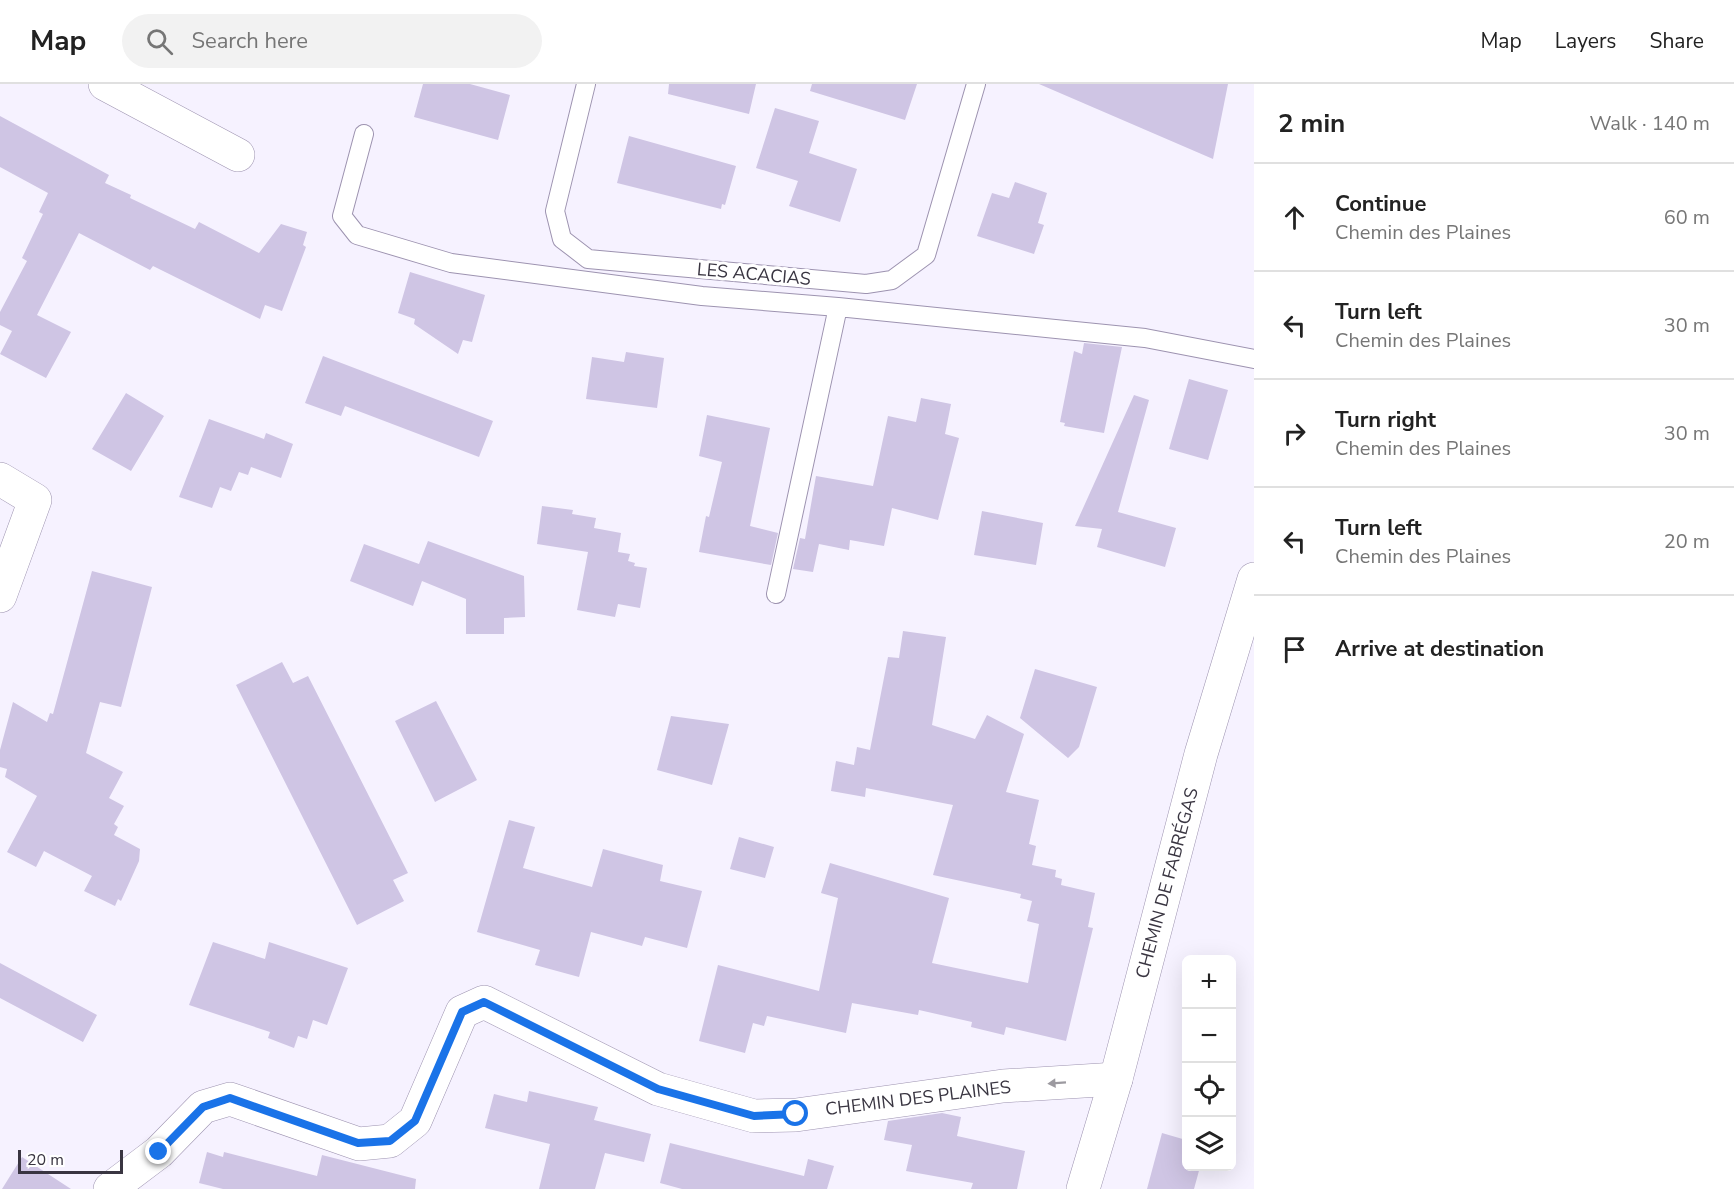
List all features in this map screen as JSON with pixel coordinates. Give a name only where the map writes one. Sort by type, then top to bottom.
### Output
[{"type":"street","points":[[105,84],[238,155]]},
{"type":"street","points":[[0,479],[35,500],[0,596]]},
{"type":"street","name":"CHEMIN DE FABRÉGAS","points":[[1083,1189],[1116,1079],[1201,754],[1254,579]]},
{"type":"street","name":"CHEMIN DES PLAINES","points":[[110,1189],[159,1152],[203,1107],[230,1098],[358,1143],[390,1141],[415,1121],[462,1012],[484,1002],[658,1089],[754,1116],[796,1114],[1003,1086],[1116,1079]]},
{"type":"lane","name":"LES ACACIAS","points":[[586,84],[555,211],[562,239],[588,259],[866,284],[891,280],[926,255],[976,84]]},
{"type":"lane","points":[[364,134],[342,216],[357,235],[451,263],[702,296],[838,307],[1145,338],[1254,359]]},
{"type":"lane","points":[[776,594],[838,307]]},
{"type":"building","points":[[423,84],[470,84],[510,95],[498,140],[414,117]]},
{"type":"building","points":[[669,84],[756,84],[749,114],[668,94]]},
{"type":"building","points":[[812,84],[917,84],[905,120],[810,91]]},
{"type":"building","points":[[1039,84],[1228,84],[1213,159]]},
{"type":"building","points":[[775,108],[819,121],[809,153],[857,169],[840,222],[789,206],[798,181],[756,168]]},
{"type":"building","points":[[0,116],[109,175],[105,183],[131,195],[130,198],[195,229],[199,222],[259,253],[281,224],[307,232],[303,245],[306,247],[282,311],[265,305],[260,319],[153,266],[150,270],[79,233],[37,315],[71,332],[46,378],[0,354],[12,331],[0,325],[0,312],[27,261],[22,258],[43,214],[39,212],[48,193],[0,167]]},
{"type":"building","points":[[629,136],[736,166],[725,205],[722,204],[721,209],[617,183]]},
{"type":"building","points":[[1015,182],[1047,193],[1038,223],[1044,225],[1034,254],[977,236],[992,193],[1009,198]]},
{"type":"building","points":[[410,272],[485,295],[472,342],[463,340],[458,354],[414,324],[415,319],[398,313]]},
{"type":"building","points":[[1084,343],[1122,347],[1104,433],[1064,426],[1065,423],[1060,422],[1074,351],[1082,354]]},
{"type":"building","points":[[626,352],[664,358],[657,408],[586,399],[592,357],[624,362]]},
{"type":"building","points":[[323,356],[493,421],[479,457],[345,406],[341,416],[305,403]]},
{"type":"building","points":[[1189,379],[1228,390],[1208,460],[1169,449]]},
{"type":"building","points":[[126,393],[164,416],[131,471],[92,449]]},
{"type":"building","points":[[1134,395],[1149,400],[1118,512],[1176,528],[1165,567],[1097,547],[1102,529],[1075,526]]},
{"type":"building","points":[[921,398],[951,404],[945,434],[959,438],[938,520],[892,508],[884,546],[850,540],[849,550],[819,544],[813,572],[793,569],[800,538],[805,539],[816,476],[873,486],[888,416],[916,422]]},
{"type":"building","points":[[707,415],[770,428],[750,526],[778,533],[771,565],[699,552],[706,516],[709,517],[722,462],[699,456]]},
{"type":"building","points":[[209,419],[264,439],[266,433],[293,444],[281,478],[251,467],[248,475],[239,472],[231,491],[220,487],[212,508],[179,497]]},
{"type":"building","points":[[542,506],[573,510],[572,514],[596,518],[594,528],[621,533],[618,552],[630,554],[628,561],[635,563],[634,566],[647,568],[640,608],[618,604],[615,617],[577,610],[588,552],[537,544]]},
{"type":"building","points":[[982,511],[1043,523],[1036,565],[974,555]]},
{"type":"building","points":[[428,541],[524,576],[525,617],[504,618],[504,634],[466,634],[466,599],[422,581],[413,606],[350,581],[364,544],[419,564]]},
{"type":"building","points":[[92,571],[152,587],[121,707],[100,702],[86,753],[123,772],[109,798],[124,806],[114,824],[118,827],[114,835],[140,849],[139,861],[121,901],[118,899],[115,906],[84,891],[92,876],[44,851],[36,867],[7,852],[37,796],[5,777],[7,769],[0,767],[0,750],[13,702],[47,722],[50,713],[53,714]]},
{"type":"building","points":[[903,631],[946,637],[932,725],[975,739],[987,715],[1024,734],[1006,792],[1039,800],[1029,844],[1036,846],[1032,865],[1056,870],[1055,877],[1062,879],[1061,885],[1095,893],[1088,927],[1093,928],[1066,1041],[1006,1027],[1004,1035],[971,1027],[972,1022],[919,1010],[918,1015],[852,1003],[846,1033],[767,1016],[764,1026],[753,1023],[745,1053],[699,1041],[718,965],[819,991],[838,898],[821,893],[830,863],[949,898],[932,963],[1028,983],[1039,924],[1027,921],[1032,901],[1020,898],[1021,894],[933,875],[953,805],[866,788],[865,797],[831,791],[836,761],[854,765],[857,747],[870,750],[888,657],[899,658]]},
{"type":"building","points":[[282,662],[293,683],[308,676],[408,873],[393,880],[404,901],[357,925],[236,685]]},
{"type":"building","points":[[1035,669],[1097,687],[1079,747],[1068,758],[1020,718]]},
{"type":"building","points":[[436,701],[477,780],[435,802],[395,721]]},
{"type":"building","points":[[671,716],[729,724],[712,785],[657,770]]},
{"type":"building","points":[[509,820],[535,827],[523,868],[592,887],[603,849],[663,865],[660,881],[702,891],[687,948],[645,937],[642,946],[591,932],[579,977],[535,965],[540,950],[477,932]]},
{"type":"building","points":[[739,837],[774,847],[765,878],[730,869]]},
{"type":"building","points":[[213,942],[265,959],[269,942],[348,968],[327,1025],[313,1020],[307,1039],[298,1036],[294,1048],[268,1038],[270,1032],[189,1005]]},
{"type":"building","points":[[0,963],[97,1015],[83,1042],[0,998]]},
{"type":"building","points":[[529,1091],[598,1107],[594,1120],[651,1134],[644,1162],[605,1153],[595,1189],[539,1189],[550,1144],[485,1128],[494,1094],[527,1102]]},
{"type":"building","points":[[942,1113],[961,1117],[957,1136],[1025,1151],[1017,1189],[971,1189],[973,1183],[906,1171],[912,1145],[884,1140],[888,1121]]},
{"type":"building","points":[[1162,1133],[1182,1139],[1182,1171],[1199,1171],[1194,1189],[1147,1189]]},
{"type":"building","points":[[670,1143],[804,1176],[808,1159],[834,1166],[827,1189],[682,1189],[660,1183]]},
{"type":"building","points":[[207,1152],[223,1157],[224,1152],[317,1176],[322,1155],[416,1179],[415,1189],[223,1189],[199,1183]]},
{"type":"building","points":[[22,1157],[71,1189],[2,1189]]},
{"type":"route","points":[[159,1152],[203,1107],[230,1098],[358,1143],[390,1141],[415,1121],[462,1012],[484,1002],[658,1089],[754,1116],[796,1114]]}]
